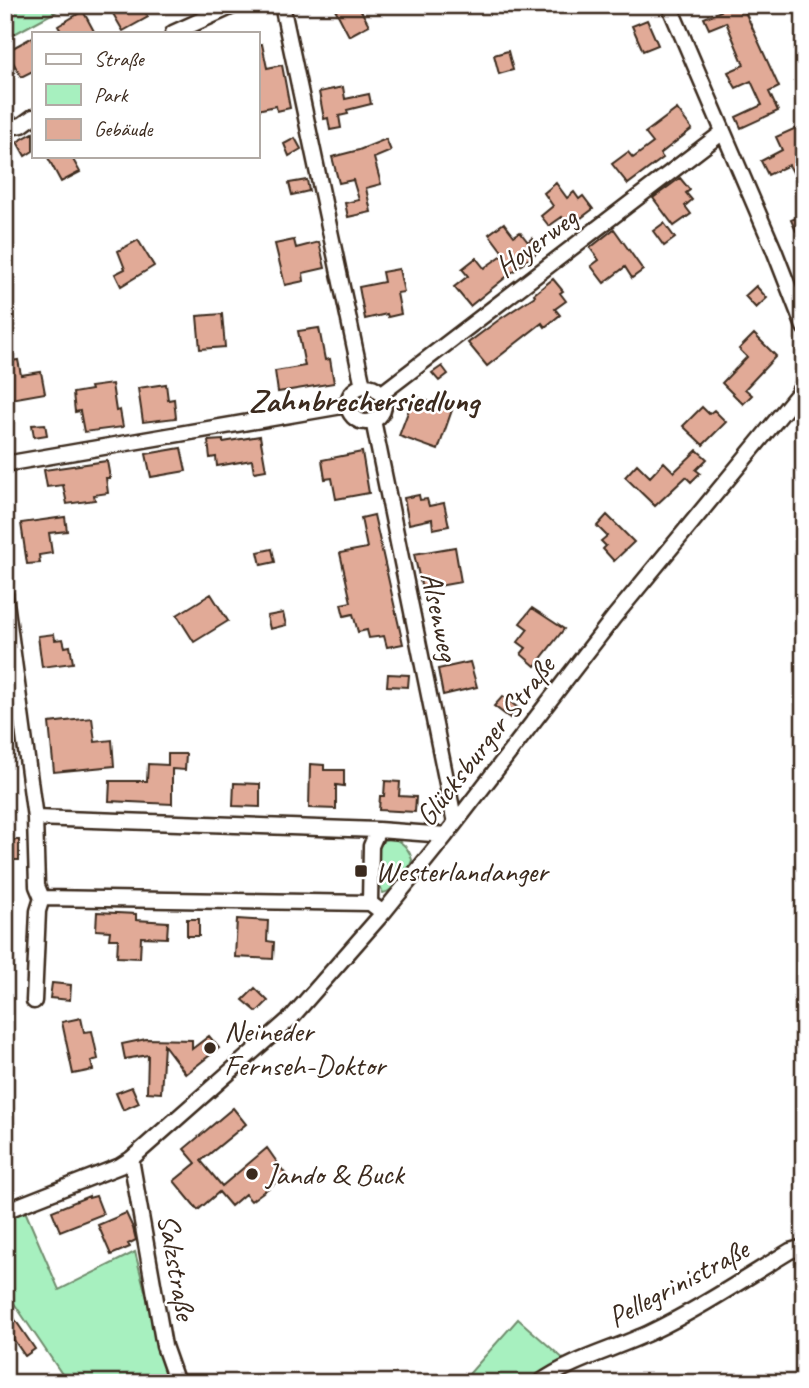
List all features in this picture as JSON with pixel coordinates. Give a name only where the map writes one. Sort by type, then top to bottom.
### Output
[{"type":"street","points":[[175,32],[235,5]]},
{"type":"street","points":[[282,5],[363,386]]},
{"type":"street","points":[[669,5],[804,327]]},
{"type":"street","points":[[5,128],[22,124],[32,118]]},
{"type":"street","name":"Hoyerweg","points":[[381,394],[723,132]]},
{"type":"street","name":"Glücksburger Straße","points":[[5,1211],[120,1166],[131,1159],[291,1018],[383,913],[614,617],[797,395],[804,383]]},
{"type":"street","points":[[373,420],[367,422],[356,419],[349,411],[350,395],[363,386],[373,387],[381,394]]},
{"type":"street","name":"Alsenweg","points":[[381,394],[383,409],[373,420],[455,823]]},
{"type":"street","points":[[5,464],[348,405]]},
{"type":"street","points":[[5,594],[35,818],[37,886],[42,898],[38,911],[34,1001]]},
{"type":"street","points":[[35,818],[379,830],[446,835]]},
{"type":"street","points":[[370,903],[371,846],[379,830]]},
{"type":"street","points":[[42,898],[370,903],[383,913]]},
{"type":"street","name":"Salzstraße","points":[[131,1159],[164,1346],[177,1383]]},
{"type":"street","name":"Pellegrinistraße","points":[[539,1383],[559,1368],[634,1340],[684,1316],[790,1251],[804,1247]]},
{"type":"green space","points":[[5,5],[68,5],[5,39]]},
{"type":"green space","points":[[391,838],[404,846],[412,860],[401,880],[383,893],[377,880],[376,859],[384,840]]},
{"type":"green space","points":[[25,1211],[59,1290],[135,1252],[165,1369],[172,1383],[68,1383],[5,1290],[5,1220]]},
{"type":"green space","points":[[518,1319],[566,1361],[531,1383],[461,1383]]},
{"type":"building","points":[[108,5],[141,5],[148,17],[123,31]]},
{"type":"building","points":[[333,5],[358,5],[369,25],[349,36]]},
{"type":"building","points":[[718,5],[742,5],[779,87],[769,92],[778,111],[741,128],[736,117],[762,105],[751,81],[736,88],[728,72],[744,65],[726,22],[709,29],[704,18],[721,11]]},
{"type":"building","points":[[83,11],[94,32],[61,32],[58,26]]},
{"type":"building","points":[[647,20],[658,45],[643,51],[632,26]]},
{"type":"building","points":[[32,38],[32,72],[21,77],[7,51]]},
{"type":"building","points":[[262,44],[267,68],[282,65],[290,108],[277,111],[276,106],[259,110],[259,45]]},
{"type":"building","points":[[508,51],[513,70],[499,74],[494,55]]},
{"type":"building","points":[[343,87],[345,99],[369,94],[371,104],[347,110],[348,114],[339,116],[341,128],[330,130],[328,118],[324,119],[319,92]]},
{"type":"building","points":[[677,109],[692,129],[660,154],[663,158],[628,184],[612,164],[628,152],[633,158],[653,143],[645,133]]},
{"type":"building","points":[[796,128],[804,144],[804,172],[795,176],[789,165],[768,175],[761,161],[782,150],[776,137]]},
{"type":"building","points":[[32,134],[32,152],[25,156],[17,142]]},
{"type":"building","points":[[295,138],[301,149],[289,156],[284,144]]},
{"type":"building","points":[[386,139],[391,151],[374,158],[381,184],[366,188],[371,212],[348,217],[345,203],[359,200],[353,180],[339,183],[332,157]]},
{"type":"building","points":[[48,158],[72,158],[80,172],[61,182]]},
{"type":"building","points":[[680,178],[690,190],[686,193],[692,200],[685,206],[691,214],[674,226],[653,198]]},
{"type":"building","points":[[307,180],[309,191],[292,195],[289,183]]},
{"type":"building","points":[[556,183],[567,198],[574,192],[579,199],[583,196],[593,209],[569,227],[562,217],[549,226],[541,216],[553,206],[544,193]]},
{"type":"building","points":[[804,215],[804,228],[796,231],[791,220]]},
{"type":"building","points":[[504,223],[514,236],[520,232],[528,242],[532,238],[541,249],[470,306],[454,287],[468,276],[462,269],[476,258],[484,268],[504,254],[489,234]]},
{"type":"building","points":[[664,223],[675,238],[664,246],[653,231]]},
{"type":"building","points":[[614,229],[643,270],[632,278],[625,267],[604,283],[591,266],[599,260],[590,248]]},
{"type":"building","points":[[138,240],[154,266],[121,286],[115,274],[125,269],[118,251]]},
{"type":"building","points":[[294,240],[296,248],[319,242],[325,268],[303,273],[304,281],[285,285],[275,244]]},
{"type":"building","points":[[399,269],[404,292],[397,293],[401,314],[365,319],[359,287],[384,282],[382,272]]},
{"type":"building","points":[[553,279],[563,291],[560,293],[566,301],[555,309],[560,315],[545,327],[542,323],[487,366],[468,343],[535,296],[534,294]]},
{"type":"building","points":[[756,286],[767,298],[756,308],[745,296]]},
{"type":"building","points":[[222,314],[225,347],[200,349],[197,316]]},
{"type":"building","points":[[319,328],[325,360],[330,359],[334,383],[278,392],[275,371],[305,366],[298,331]]},
{"type":"building","points":[[754,334],[776,356],[745,389],[752,395],[743,404],[722,383],[747,357],[739,349]]},
{"type":"building","points":[[18,360],[21,375],[41,372],[45,393],[5,400],[5,362]]},
{"type":"building","points":[[442,366],[448,374],[439,381],[432,373]]},
{"type":"building","points":[[112,384],[116,411],[120,410],[123,427],[84,432],[80,411],[75,412],[73,393]]},
{"type":"building","points":[[166,384],[168,400],[174,399],[176,418],[143,422],[138,388]]},
{"type":"building","points":[[414,396],[452,410],[438,450],[399,436]]},
{"type":"building","points":[[702,407],[709,414],[714,410],[726,422],[703,445],[683,426]]},
{"type":"building","points":[[45,424],[47,435],[34,437],[32,425]]},
{"type":"building","points":[[260,436],[266,470],[254,472],[252,460],[217,466],[216,457],[210,458],[208,441],[223,442]]},
{"type":"building","points":[[181,448],[186,471],[151,477],[146,454]]},
{"type":"building","points":[[697,450],[707,459],[696,470],[700,473],[691,482],[686,477],[655,506],[625,477],[637,464],[650,477],[664,462],[674,472]]},
{"type":"building","points":[[362,452],[369,493],[336,499],[332,478],[325,479],[322,460]]},
{"type":"building","points":[[107,461],[110,478],[106,478],[108,493],[94,495],[95,500],[67,504],[63,485],[47,487],[44,470]]},
{"type":"building","points":[[419,495],[420,500],[427,499],[429,506],[444,503],[449,526],[433,529],[432,519],[409,524],[404,498]]},
{"type":"building","points":[[374,515],[403,644],[387,647],[384,636],[369,638],[367,630],[358,632],[353,614],[344,616],[341,604],[351,602],[340,553],[367,548],[361,518]]},
{"type":"building","points":[[607,515],[634,542],[614,561],[603,549],[606,546],[601,541],[607,536],[597,526]]},
{"type":"building","points":[[65,517],[67,531],[49,533],[52,553],[39,555],[40,563],[27,564],[21,523]]},
{"type":"building","points":[[455,547],[461,582],[422,589],[414,554]]},
{"type":"building","points":[[272,549],[275,562],[261,565],[258,552]]},
{"type":"building","points":[[211,594],[228,621],[194,642],[177,615]]},
{"type":"building","points":[[532,608],[564,629],[535,666],[521,654],[526,648],[518,642],[528,629],[520,623]]},
{"type":"building","points":[[283,613],[286,625],[270,629],[267,616]]},
{"type":"building","points":[[54,634],[55,640],[63,639],[65,647],[70,646],[73,663],[42,667],[38,636]]},
{"type":"building","points":[[470,662],[477,687],[443,695],[438,669]]},
{"type":"building","points":[[388,674],[409,675],[408,687],[387,686]]},
{"type":"building","points":[[503,696],[518,708],[510,718],[494,706]]},
{"type":"building","points":[[92,718],[95,742],[112,740],[114,766],[54,772],[49,723]]},
{"type":"building","points":[[168,754],[186,754],[185,770],[172,769],[172,804],[109,801],[110,781],[147,781],[148,764],[168,765]]},
{"type":"building","points":[[310,764],[324,765],[324,770],[344,770],[344,786],[336,785],[336,809],[309,808]]},
{"type":"building","points":[[385,781],[400,782],[399,796],[416,797],[415,812],[379,810]]},
{"type":"building","points":[[234,783],[260,784],[260,807],[233,806]]},
{"type":"building","points":[[5,840],[19,840],[19,860],[5,860]]},
{"type":"building","points":[[97,912],[136,914],[136,920],[168,922],[167,938],[141,937],[140,958],[117,957],[118,939],[109,939],[110,931],[96,930]]},
{"type":"building","points":[[187,919],[199,919],[199,936],[187,936]]},
{"type":"building","points":[[237,919],[268,921],[267,941],[274,942],[273,959],[235,957]]},
{"type":"building","points":[[52,983],[71,985],[70,1000],[50,998]]},
{"type":"building","points":[[255,988],[268,1001],[257,1012],[243,1000]]},
{"type":"building","points":[[81,1018],[84,1032],[92,1031],[98,1059],[91,1061],[93,1070],[73,1074],[62,1022]]},
{"type":"building","points":[[209,1036],[219,1048],[186,1074],[164,1045],[161,1093],[147,1092],[148,1055],[125,1059],[122,1044],[146,1039],[192,1040],[192,1049]]},
{"type":"building","points":[[132,1087],[139,1103],[123,1110],[116,1093]]},
{"type":"building","points":[[233,1108],[246,1124],[201,1161],[222,1186],[267,1148],[286,1175],[251,1201],[245,1194],[231,1206],[219,1192],[198,1210],[174,1181],[196,1163],[184,1149]]},
{"type":"building","points":[[89,1196],[96,1196],[103,1214],[60,1231],[52,1211]]},
{"type":"building","points":[[126,1213],[136,1240],[128,1244],[130,1247],[111,1255],[98,1225]]},
{"type":"building","points":[[5,1305],[35,1349],[25,1356],[5,1327]]},
{"type":"place","name":"Westerlandanger","points":[[361,871]]},
{"type":"place","name":"Neineder Fernseh-Doktor","points":[[210,1048]]},
{"type":"place","name":"Jando & Buck","points":[[252,1174]]},
{"type":"district","name":"Zahnbrechersiedlung","points":[[364,400]]}]
